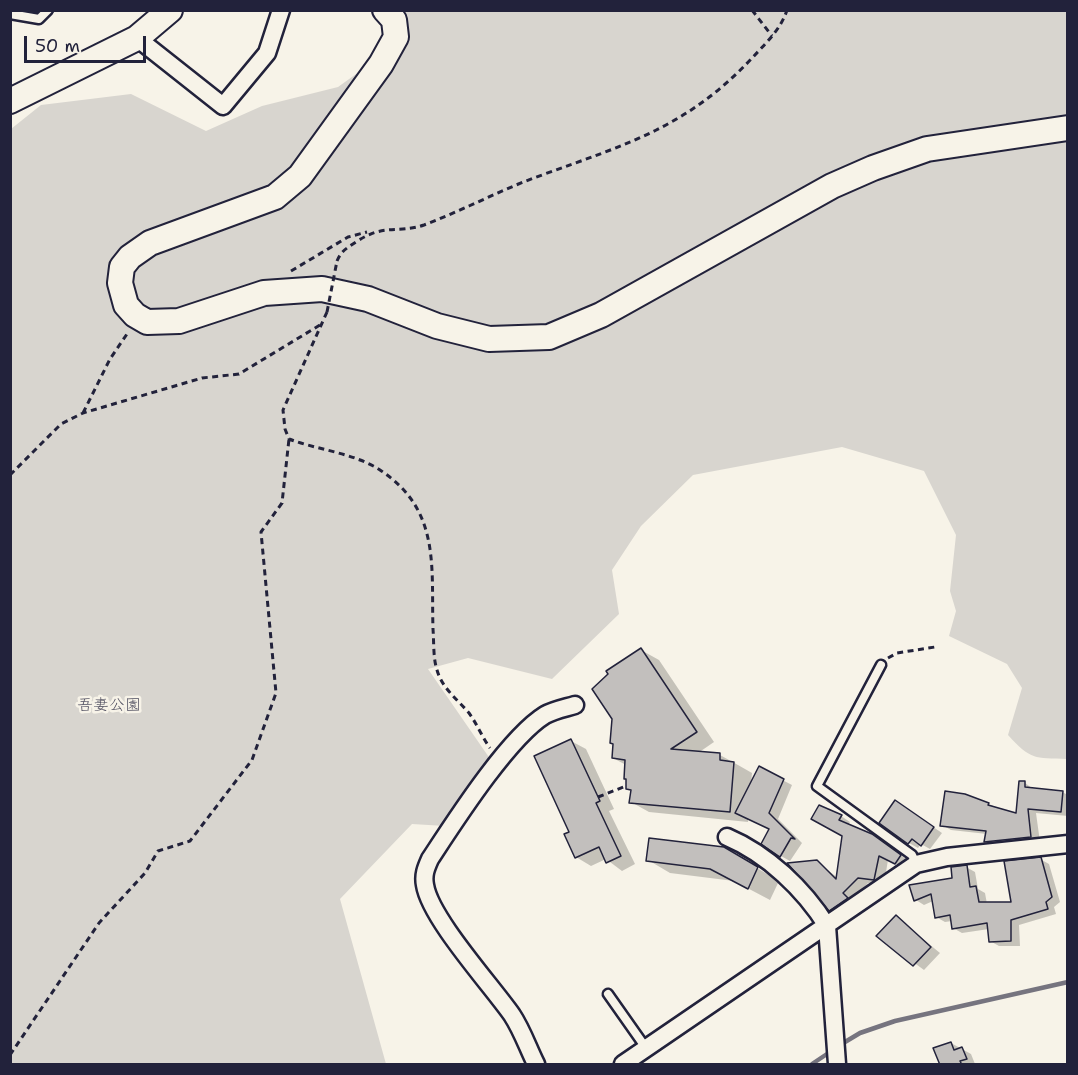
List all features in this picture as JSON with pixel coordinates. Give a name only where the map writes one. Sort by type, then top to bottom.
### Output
[{"type":"street","points":[[10,101],[137,38],[170,10]]},
{"type":"street","points":[[137,38],[223,106],[267,53],[281,10]]},
{"type":"street","points":[[385,10],[394,20],[396,37],[381,64],[300,176],[274,197],[138,249],[123,267],[120,276],[121,294],[131,310],[147,322],[179,321],[264,294],[322,288],[342,291],[436,326],[489,339],[549,337],[601,315],[832,186],[873,168],[927,149],[1068,128]]},
{"type":"street","points":[[536,1065],[514,1018],[477,971],[437,911],[424,883],[424,872],[430,859],[500,762],[538,720],[555,710],[575,705]]},
{"type":"street","points":[[727,837],[748,846],[765,857],[817,911],[827,926],[837,1060]]},
{"type":"street","points":[[622,1065],[916,864],[947,857],[1068,844]]},
{"type":"lane","points":[[10,14],[39,19],[48,10]]},
{"type":"lane","points":[[881,665],[817,786],[912,855],[916,864]]},
{"type":"lane","points":[[608,994],[646,1048]]},
{"type":"path","points":[[752,10],[772,36]]},
{"type":"path","points":[[278,292],[285,275],[297,265],[348,237],[372,231],[421,226],[540,176],[584,162],[659,131],[692,112],[733,78],[772,36],[787,10]]},
{"type":"path","points":[[10,1055],[99,923],[146,873],[158,851],[190,841],[252,760],[276,693],[261,532],[282,503],[289,439],[285,429],[284,410],[327,312],[337,261],[341,252],[372,231]]},
{"type":"path","points":[[83,413],[110,359],[130,328],[139,329],[147,322]]},
{"type":"path","points":[[10,475],[62,424],[83,413],[202,378],[239,374],[322,324]]},
{"type":"path","points":[[289,439],[365,462],[380,470],[404,490],[423,520],[431,546],[435,579],[433,619],[436,669],[444,686],[470,715],[477,730],[500,762]]},
{"type":"path","points":[[881,665],[897,653],[935,647]]},
{"type":"path","points":[[598,797],[626,786]]},
{"type":"green space","name":"吾妻公園","points":[[404,11],[1067,11],[1067,759],[1034,756],[1022,749],[1008,735],[1022,688],[1007,664],[949,636],[956,611],[950,591],[956,535],[924,471],[842,447],[693,475],[641,526],[612,570],[619,614],[552,679],[468,658],[428,669],[495,766],[445,826],[412,824],[340,899],[386,1064],[11,1064],[11,129],[41,105],[131,94],[206,131],[262,106],[338,87],[409,36]]},
{"type":"building","points":[[641,648],[697,732],[671,749],[720,753],[720,760],[734,762],[730,812],[629,803],[631,790],[626,789],[626,779],[624,779],[625,760],[612,758],[613,744],[610,743],[612,719],[592,689],[608,674],[606,671]]},
{"type":"building","points":[[571,739],[600,801],[596,803],[621,856],[606,863],[599,847],[575,858],[564,834],[569,832],[534,756]]},
{"type":"building","points":[[759,766],[784,779],[769,813],[795,839],[791,838],[780,857],[761,844],[769,829],[735,813]]},
{"type":"building","points":[[1019,781],[1025,781],[1025,787],[1063,791],[1061,812],[1028,809],[1031,837],[984,842],[986,831],[940,826],[945,791],[965,794],[989,803],[988,805],[1016,813]]},
{"type":"building","points":[[895,800],[934,827],[921,846],[912,839],[908,844],[879,823]]},
{"type":"building","points":[[819,805],[842,815],[839,820],[872,834],[901,855],[895,864],[879,856],[874,880],[858,878],[843,893],[848,898],[829,911],[787,863],[817,860],[836,879],[842,836],[811,819]]},
{"type":"building","points":[[649,838],[724,847],[758,867],[748,889],[710,869],[646,861]]},
{"type":"building","points":[[1041,857],[1052,897],[1046,902],[1048,909],[1011,920],[1011,941],[989,942],[987,923],[952,929],[950,915],[935,918],[931,894],[914,901],[909,885],[952,878],[951,867],[967,865],[970,887],[976,886],[979,902],[1011,902],[1004,861]]},
{"type":"building","points":[[896,915],[931,947],[913,966],[876,936]]},
{"type":"building","points":[[951,1042],[954,1050],[962,1047],[967,1059],[960,1061],[962,1065],[940,1065],[933,1048]]},
{"type":"waterway","points":[[840,1045],[860,1033],[895,1021],[1068,982]]},
{"type":"waterway","points":[[812,1064],[833,1050]]}]
